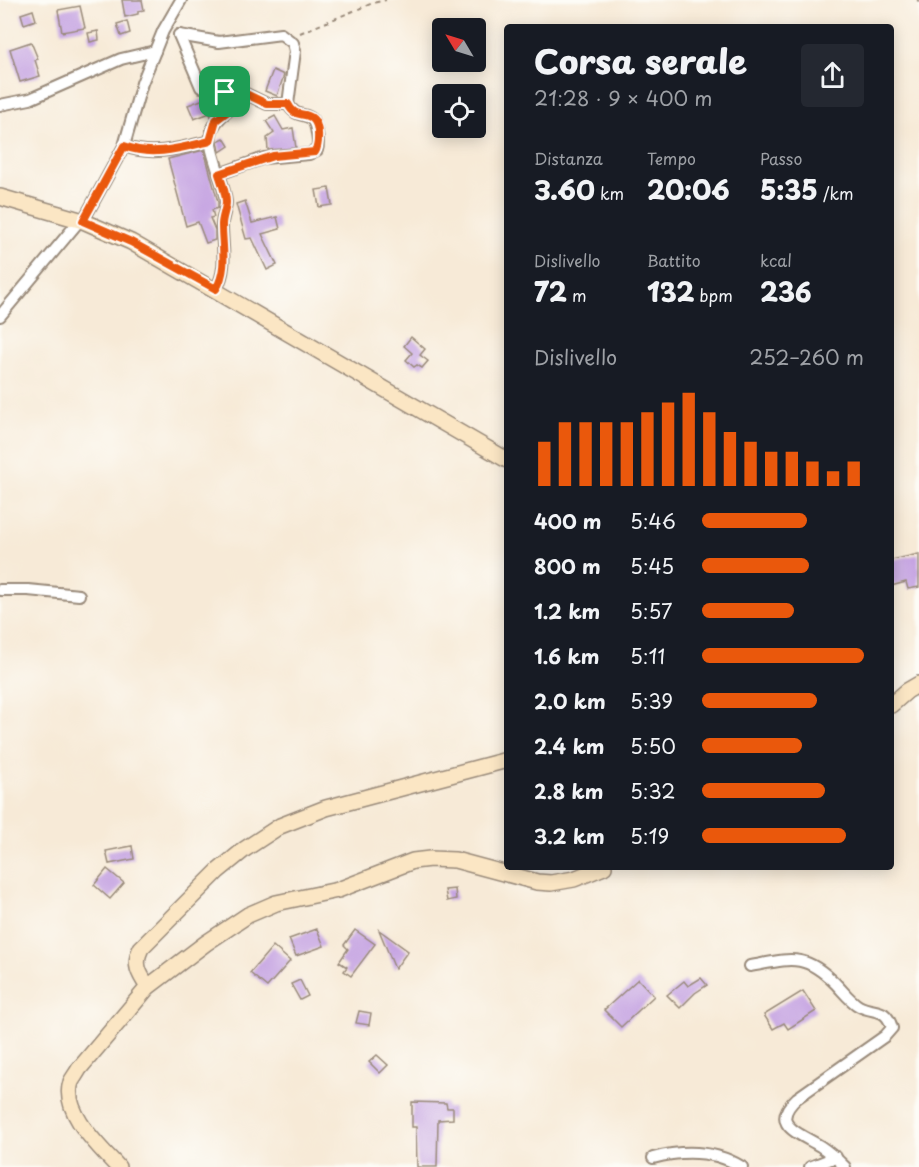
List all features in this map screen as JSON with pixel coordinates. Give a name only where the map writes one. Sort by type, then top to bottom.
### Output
[{"type":"street","points":[[0,316],[82,220],[124,146],[142,83],[163,31],[181,0]]},
{"type":"street","points":[[219,174],[264,158],[309,154],[317,150],[319,144],[315,122],[312,118],[296,114],[288,104],[295,51],[293,43],[281,34],[219,42],[179,35],[201,87],[221,89],[225,92],[240,91],[267,104],[288,104]]},
{"type":"street","points":[[0,105],[30,99],[121,59],[155,51]]},
{"type":"street","points":[[216,289],[224,264],[222,224],[226,199],[210,141],[216,120],[228,111],[225,92]]},
{"type":"street","points":[[124,146],[140,151],[155,152],[172,151],[210,141]]},
{"type":"street","points":[[0,197],[82,220],[131,242],[216,289],[504,458]]},
{"type":"street","points":[[0,590],[79,595]]},
{"type":"street","points":[[894,702],[919,684]]},
{"type":"street","points":[[148,987],[138,973],[136,961],[141,948],[218,872],[245,849],[280,826],[326,808],[504,761]]},
{"type":"street","points":[[118,1167],[84,1129],[77,1117],[69,1098],[71,1082],[148,987],[206,943],[248,915],[276,903],[338,890],[413,861],[430,858],[455,860],[537,882],[551,883],[574,879],[596,870]]},
{"type":"street","points":[[750,966],[795,959],[807,962],[821,969],[861,1007],[877,1010],[890,1020],[891,1028],[885,1036],[797,1098],[787,1110],[786,1124],[791,1129],[836,1157],[845,1167]]},
{"type":"street","points":[[653,1158],[674,1152],[713,1154],[742,1167]]},
{"type":"street","points":[[810,1167],[836,1157]]},
{"type":"path","points":[[288,39],[373,3],[386,0]]},
{"type":"building","points":[[122,0],[142,0],[144,10],[125,17]]},
{"type":"building","points":[[80,6],[85,28],[62,32],[58,10]]},
{"type":"building","points":[[33,10],[36,20],[24,24],[21,14]]},
{"type":"building","points":[[127,21],[130,33],[121,36],[117,24]]},
{"type":"building","points":[[98,31],[99,40],[90,42],[88,33]]},
{"type":"building","points":[[31,42],[38,59],[35,60],[40,76],[20,82],[10,49]]},
{"type":"building","points":[[273,70],[284,75],[277,96],[265,91]]},
{"type":"building","points":[[218,96],[220,108],[211,117],[210,113],[194,119],[188,105]]},
{"type":"building","points":[[242,100],[245,111],[236,113],[234,102]]},
{"type":"building","points":[[275,116],[283,130],[293,128],[296,148],[268,150],[267,138],[274,133],[266,121]]},
{"type":"building","points":[[224,138],[229,146],[220,152],[218,141]]},
{"type":"building","points":[[204,150],[218,202],[218,208],[212,210],[214,217],[210,218],[215,230],[215,240],[206,243],[198,222],[186,226],[168,159]]},
{"type":"building","points":[[329,188],[332,205],[319,207],[316,190]]},
{"type":"building","points":[[245,201],[252,223],[277,217],[280,229],[262,234],[277,265],[267,270],[252,238],[246,239],[236,204]]},
{"type":"building","points":[[411,337],[425,349],[420,355],[428,361],[422,368],[417,365],[414,367],[406,360],[412,353],[404,346]]},
{"type":"building","points":[[919,554],[919,587],[908,589],[906,582],[894,585],[894,559]]},
{"type":"building","points":[[132,846],[134,859],[109,864],[106,851]]},
{"type":"building","points":[[107,869],[124,883],[110,899],[94,885]]},
{"type":"building","points":[[455,889],[456,899],[447,901],[445,890]]},
{"type":"building","points":[[317,929],[324,946],[296,956],[289,939]]},
{"type":"building","points":[[355,930],[375,944],[351,976],[344,971],[347,967],[339,962],[348,949],[344,945]]},
{"type":"building","points":[[379,930],[408,951],[395,969]]},
{"type":"building","points":[[273,946],[290,961],[267,987],[250,973]]},
{"type":"building","points":[[701,978],[707,985],[680,1008],[667,995],[684,981],[688,986]]},
{"type":"building","points":[[638,979],[654,996],[621,1027],[604,1010]]},
{"type":"building","points":[[300,980],[308,996],[300,1000],[291,984]]},
{"type":"building","points":[[803,991],[816,1011],[788,1029],[784,1023],[773,1029],[764,1015]]},
{"type":"building","points":[[359,1011],[371,1013],[369,1025],[356,1023]]},
{"type":"building","points":[[377,1055],[388,1065],[380,1073],[369,1062]]},
{"type":"building","points":[[412,1102],[446,1103],[447,1108],[453,1108],[453,1119],[438,1120],[437,1167],[417,1167],[416,1127],[412,1127]]},
{"type":"route","points":[[240,91],[267,104],[288,104],[296,114],[312,118],[315,122],[319,144],[315,152],[309,154],[264,158],[219,174],[226,199],[222,224],[224,264],[216,289],[131,242],[83,221],[124,146],[146,152],[172,151],[210,141],[216,120],[228,111],[225,92],[240,91]]}]
